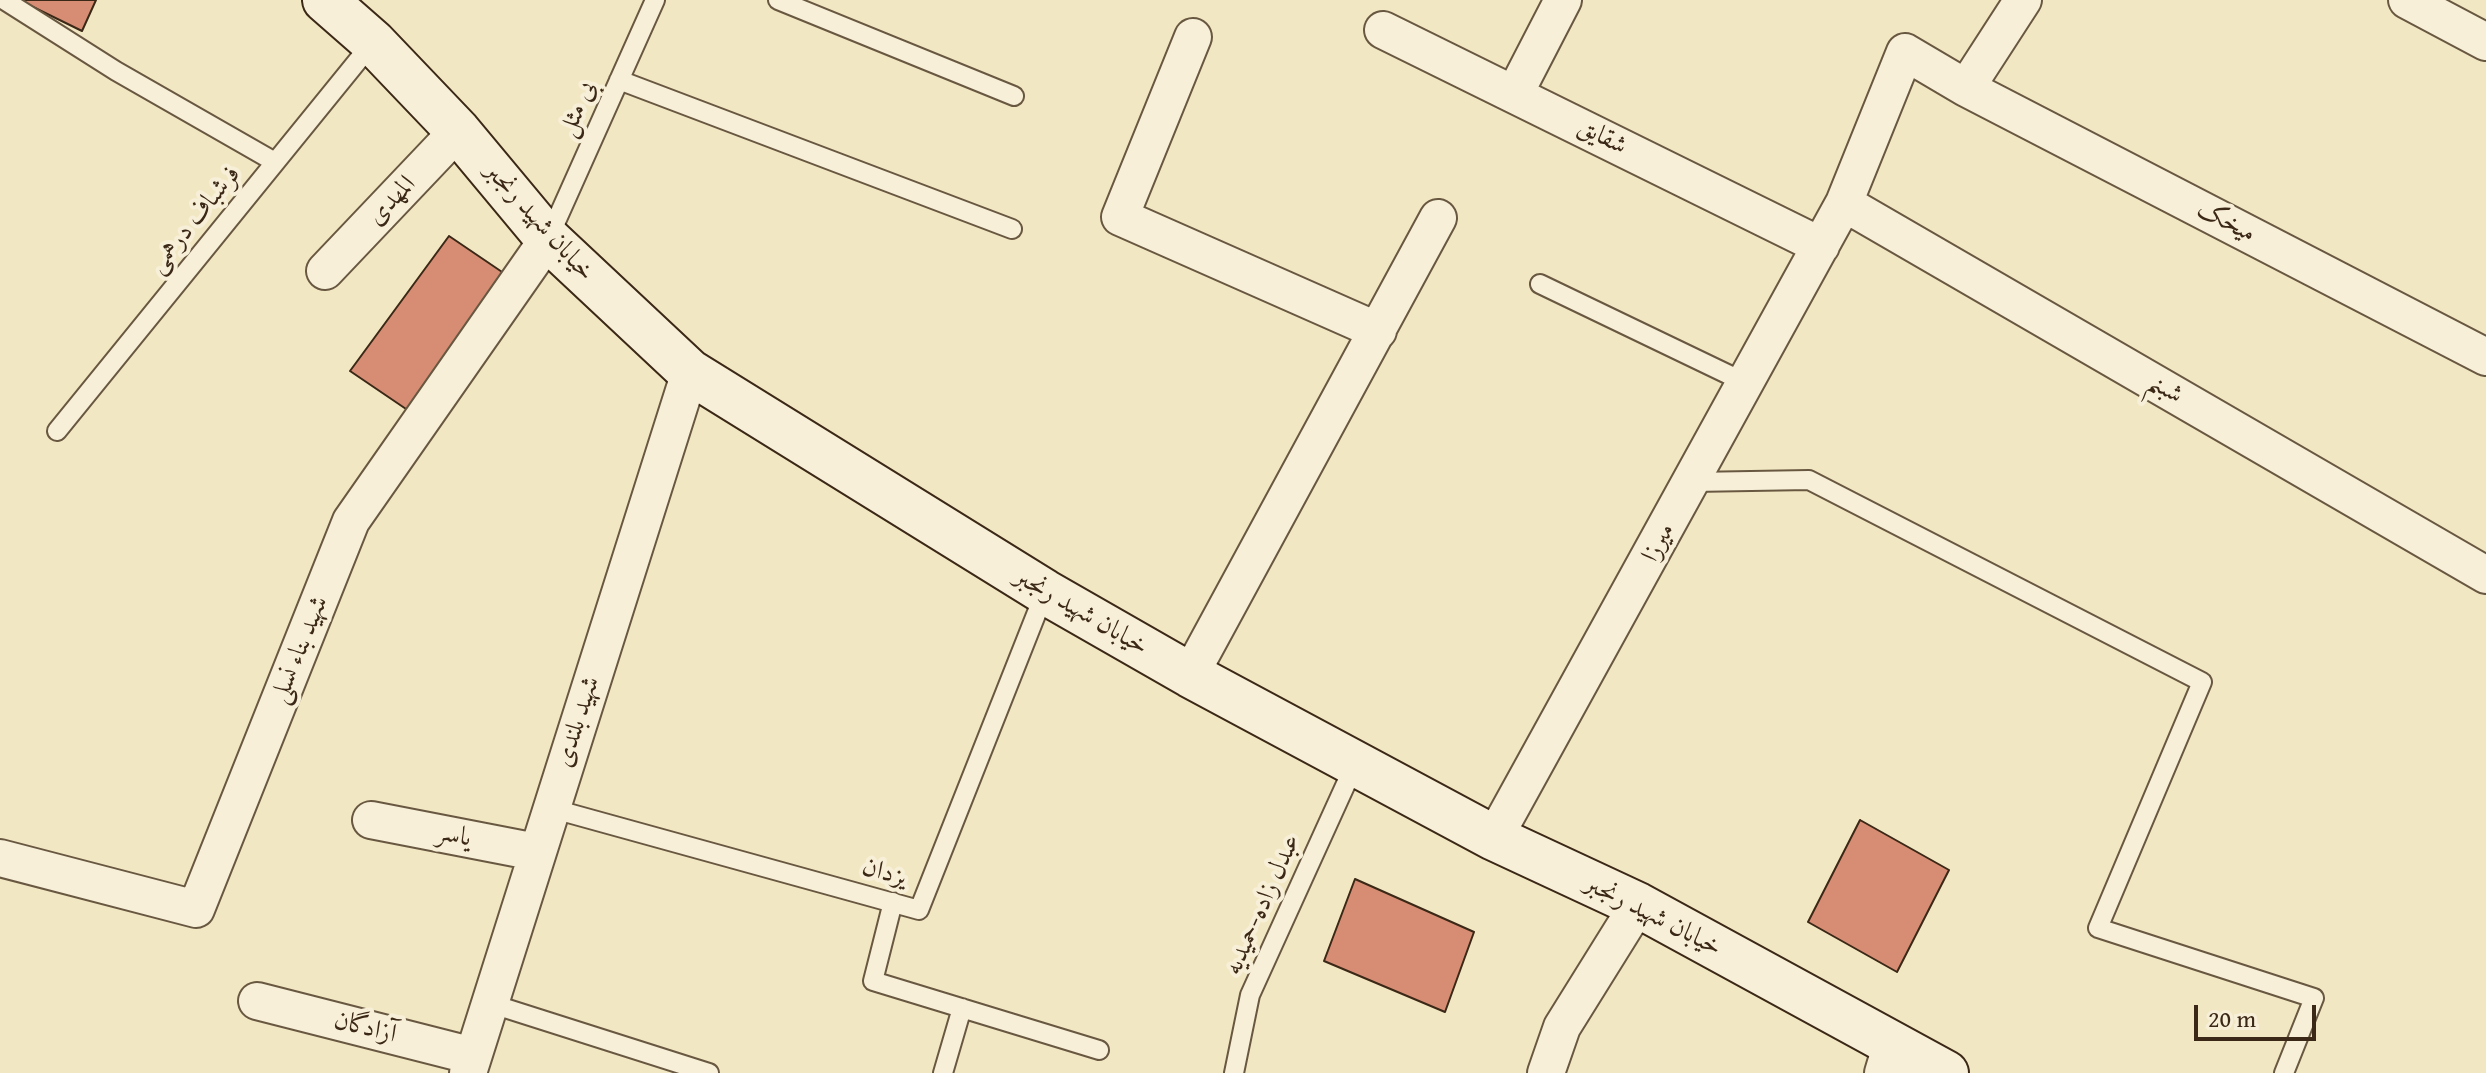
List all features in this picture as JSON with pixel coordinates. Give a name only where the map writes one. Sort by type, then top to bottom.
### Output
[{"type":"street","name":"خیابان شهید رنجبر","points":[[325,0],[373,42],[458,131],[548,239],[690,372],[1045,592],[1190,675],[1494,838],[1638,905],[1888,1058],[1946,1073]]},
{"type":"street","points":[[1515,93],[1563,0]]},
{"type":"street","points":[[1966,88],[2023,0]]},
{"type":"street","points":[[2407,0],[2486,42]]},
{"type":"street","name":"شقایق","points":[[1383,30],[1821,246]]},
{"type":"street","points":[[1193,37],[1120,217],[1378,331]]},
{"type":"street","name":"میخک","points":[[1844,203],[1905,52],[1966,88],[2486,357]]},
{"type":"street","name":"المهدی","points":[[325,271],[458,131]]},
{"type":"street","name":"میرزا","points":[[1494,838],[1693,482],[1844,203]]},
{"type":"street","name":"شبنم","points":[[1844,203],[2486,576]]},
{"type":"street","points":[[1190,675],[1438,218]]},
{"type":"street","name":"شهید بناء نسلی","points":[[0,858],[196,909],[351,521],[548,239]]},
{"type":"street","name":"شهید بلندی","points":[[470,1064],[690,372]]},
{"type":"street","name":"یاسر","points":[[371,820],[536,852]]},
{"type":"street","points":[[1546,1073],[1562,1027],[1638,905]]},
{"type":"street","name":"آزادگان","points":[[257,1001],[470,1064]]},
{"type":"lane","points":[[4,0],[116,71],[275,162]]},
{"type":"lane","name":"بی مثل","points":[[548,239],[655,0]]},
{"type":"lane","points":[[778,0],[1014,96]]},
{"type":"lane","name":"فرشباف درهمی","points":[[57,431],[373,42]]},
{"type":"lane","points":[[619,80],[1012,229]]},
{"type":"lane","points":[[1540,284],[1746,383]]},
{"type":"lane","points":[[1693,482],[1809,480],[2202,682],[2098,928],[2314,998],[2284,1073]]},
{"type":"lane","name":"یزدان","points":[[550,808],[919,910],[1045,592]]},
{"type":"lane","name":"عبدل زاده-حمیدیه","points":[[1234,1073],[1250,995],[1355,764]]},
{"type":"lane","points":[[893,902],[873,981],[1099,1050]]},
{"type":"lane","points":[[489,1003],[709,1073]]},
{"type":"lane","points":[[943,1073],[962,1008]]},
{"type":"building","points":[[19,0],[96,0],[82,31]]},
{"type":"building","points":[[449,236],[508,276],[409,411],[350,371]]},
{"type":"building","points":[[1860,820],[1949,870],[1897,972],[1808,922]]},
{"type":"building","points":[[1355,879],[1474,932],[1445,1012],[1324,961]]}]
